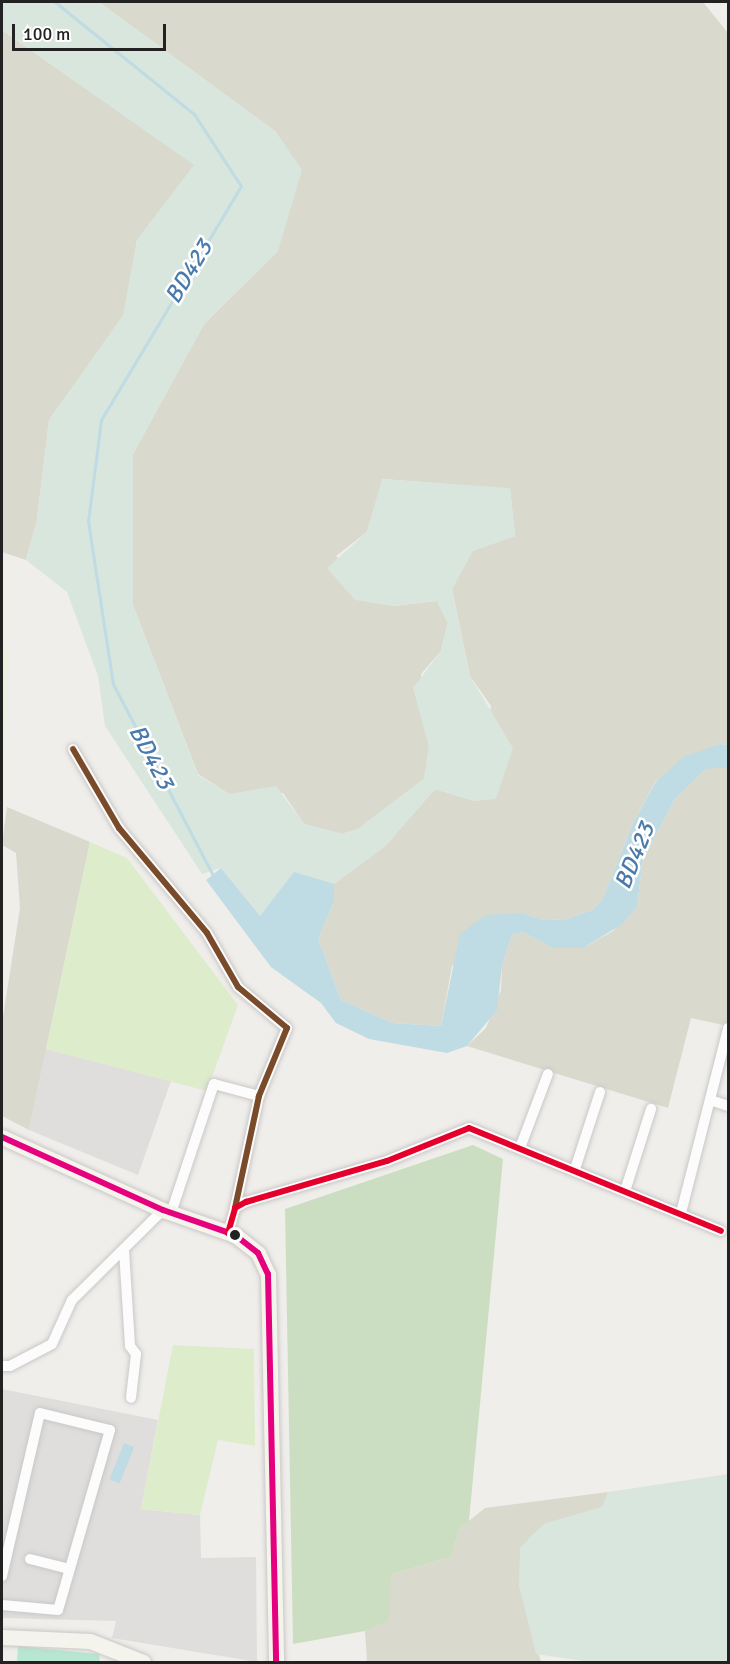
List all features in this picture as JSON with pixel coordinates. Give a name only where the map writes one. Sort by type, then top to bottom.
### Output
[{"type":"street","points":[[73,749],[119,828],[207,933],[238,987],[287,1028],[259,1096],[228,1233]]},
{"type":"street","points":[[681,1213],[728,1028]]},
{"type":"street","points":[[520,1148],[548,1074]]},
{"type":"street","points":[[2,1366],[20,1362],[52,1344],[72,1300],[167,1211],[214,1084],[259,1096]]},
{"type":"street","points":[[575,1169],[600,1092]]},
{"type":"street","points":[[710,1100],[729,1106]]},
{"type":"street","points":[[626,1188],[651,1109]]},
{"type":"street","points":[[235,1208],[387,1161],[469,1128],[626,1188],[721,1231]]},
{"type":"street","points":[[2,1137],[167,1211],[228,1233],[258,1253],[268,1274],[276,1662]]},
{"type":"street","points":[[124,1250],[130,1346],[136,1354],[130,1398]]},
{"type":"street","points":[[2,1576],[40,1413],[110,1430],[58,1610],[2,1605]]},
{"type":"street","points":[[30,1559],[69,1569]]},
{"type":"street","points":[[2,1637],[90,1641],[142,1662]]},
{"type":"shaded area","points":[[2,2],[99,2],[276,132],[302,170],[278,251],[204,324],[133,454],[133,605],[198,775],[229,794],[276,786],[304,824],[342,834],[358,829],[424,779],[429,747],[413,688],[441,651],[448,623],[437,601],[393,606],[355,600],[327,568],[367,532],[382,479],[510,488],[515,536],[473,551],[452,589],[470,676],[513,748],[496,799],[475,801],[435,789],[385,846],[334,884],[306,879],[260,916],[221,868],[202,874],[105,726],[98,676],[67,592],[26,560],[37,520],[49,420],[123,315],[137,240],[194,165],[2,30]]},
{"type":"shaded area","points":[[99,2],[703,2],[728,33],[728,745],[720,744],[655,782],[633,823],[603,899],[592,910],[567,919],[544,920],[521,913],[452,966],[441,1026],[392,1023],[341,1000],[318,939],[334,901],[334,884],[385,846],[435,789],[475,801],[491,706],[470,676],[452,589],[472,551],[515,536],[510,489],[383,479],[367,532],[336,556],[393,606],[437,601],[448,623],[441,651],[421,674],[429,747],[424,779],[358,829],[342,834],[304,824],[283,793],[229,794],[198,774],[133,605],[133,454],[204,324],[278,251],[276,132]]},
{"type":"shaded area","points":[[2,30],[195,165],[137,240],[124,315],[49,420],[37,520],[26,560],[2,552]]},
{"type":"shaded area","points":[[716,766],[728,767],[728,1026],[691,1018],[668,1108],[467,1046],[486,1028],[501,990],[502,965],[512,935],[523,932],[553,948],[583,948],[613,931],[637,907],[643,859],[675,799],[706,769]]},
{"type":"shaded area","points":[[7,807],[90,842],[29,1130],[2,1116],[2,1023],[20,908],[16,853],[2,845]]},
{"type":"shaded area","points":[[46,1049],[171,1081],[138,1175],[29,1130]]},
{"type":"shaded area","points":[[2,1389],[158,1420],[141,1509],[200,1515],[201,1558],[256,1557],[257,1662],[112,1638],[116,1621],[2,1618]]},
{"type":"shaded area","points":[[728,1474],[728,1662],[590,1662],[536,1654],[519,1585],[520,1548],[531,1536],[544,1524],[602,1507],[608,1492]]},
{"type":"shaded area","points":[[608,1492],[603,1507],[544,1524],[519,1585],[541,1662],[367,1662],[365,1631],[387,1621],[392,1574],[451,1557],[460,1528],[485,1508]]},
{"type":"green space","points":[[2,642],[9,657],[2,774]]},
{"type":"green space","points":[[90,842],[127,858],[238,1005],[207,1091],[46,1049]]},
{"type":"green space","points":[[473,1145],[503,1159],[469,1521],[460,1528],[451,1557],[392,1574],[388,1621],[365,1631],[293,1644],[285,1209]]},
{"type":"green space","points":[[173,1345],[254,1349],[255,1446],[218,1440],[200,1515],[141,1509]]},
{"type":"green space","points":[[18,1646],[99,1654],[100,1662],[17,1662]]},
{"type":"water","points":[[720,744],[728,745],[728,767],[706,769],[675,799],[643,859],[637,907],[621,925],[583,948],[553,948],[523,932],[512,935],[502,965],[497,1010],[467,1046],[447,1053],[369,1039],[336,1023],[321,1003],[271,967],[206,880],[221,868],[260,916],[294,872],[334,884],[334,901],[318,939],[341,1000],[392,1023],[441,1026],[460,934],[486,915],[521,913],[544,920],[567,919],[592,910],[603,899],[633,823],[655,783],[683,757]]},
{"type":"water","points":[[124,1443],[134,1447],[120,1483],[109,1479]]},
{"type":"waterway","name":"BD423","points":[[55,2],[194,114],[241,186],[101,420],[88,521],[113,684],[214,877]]},
{"type":"transit line","points":[[73,749],[119,828],[207,933],[238,987],[287,1028],[259,1096],[235,1208]]},
{"type":"transit line","points":[[228,1233],[235,1208],[246,1202],[387,1161],[469,1128],[721,1231]]},
{"type":"transit line","points":[[2,1137],[163,1210],[235,1235],[258,1253],[268,1274],[276,1662]]}]
